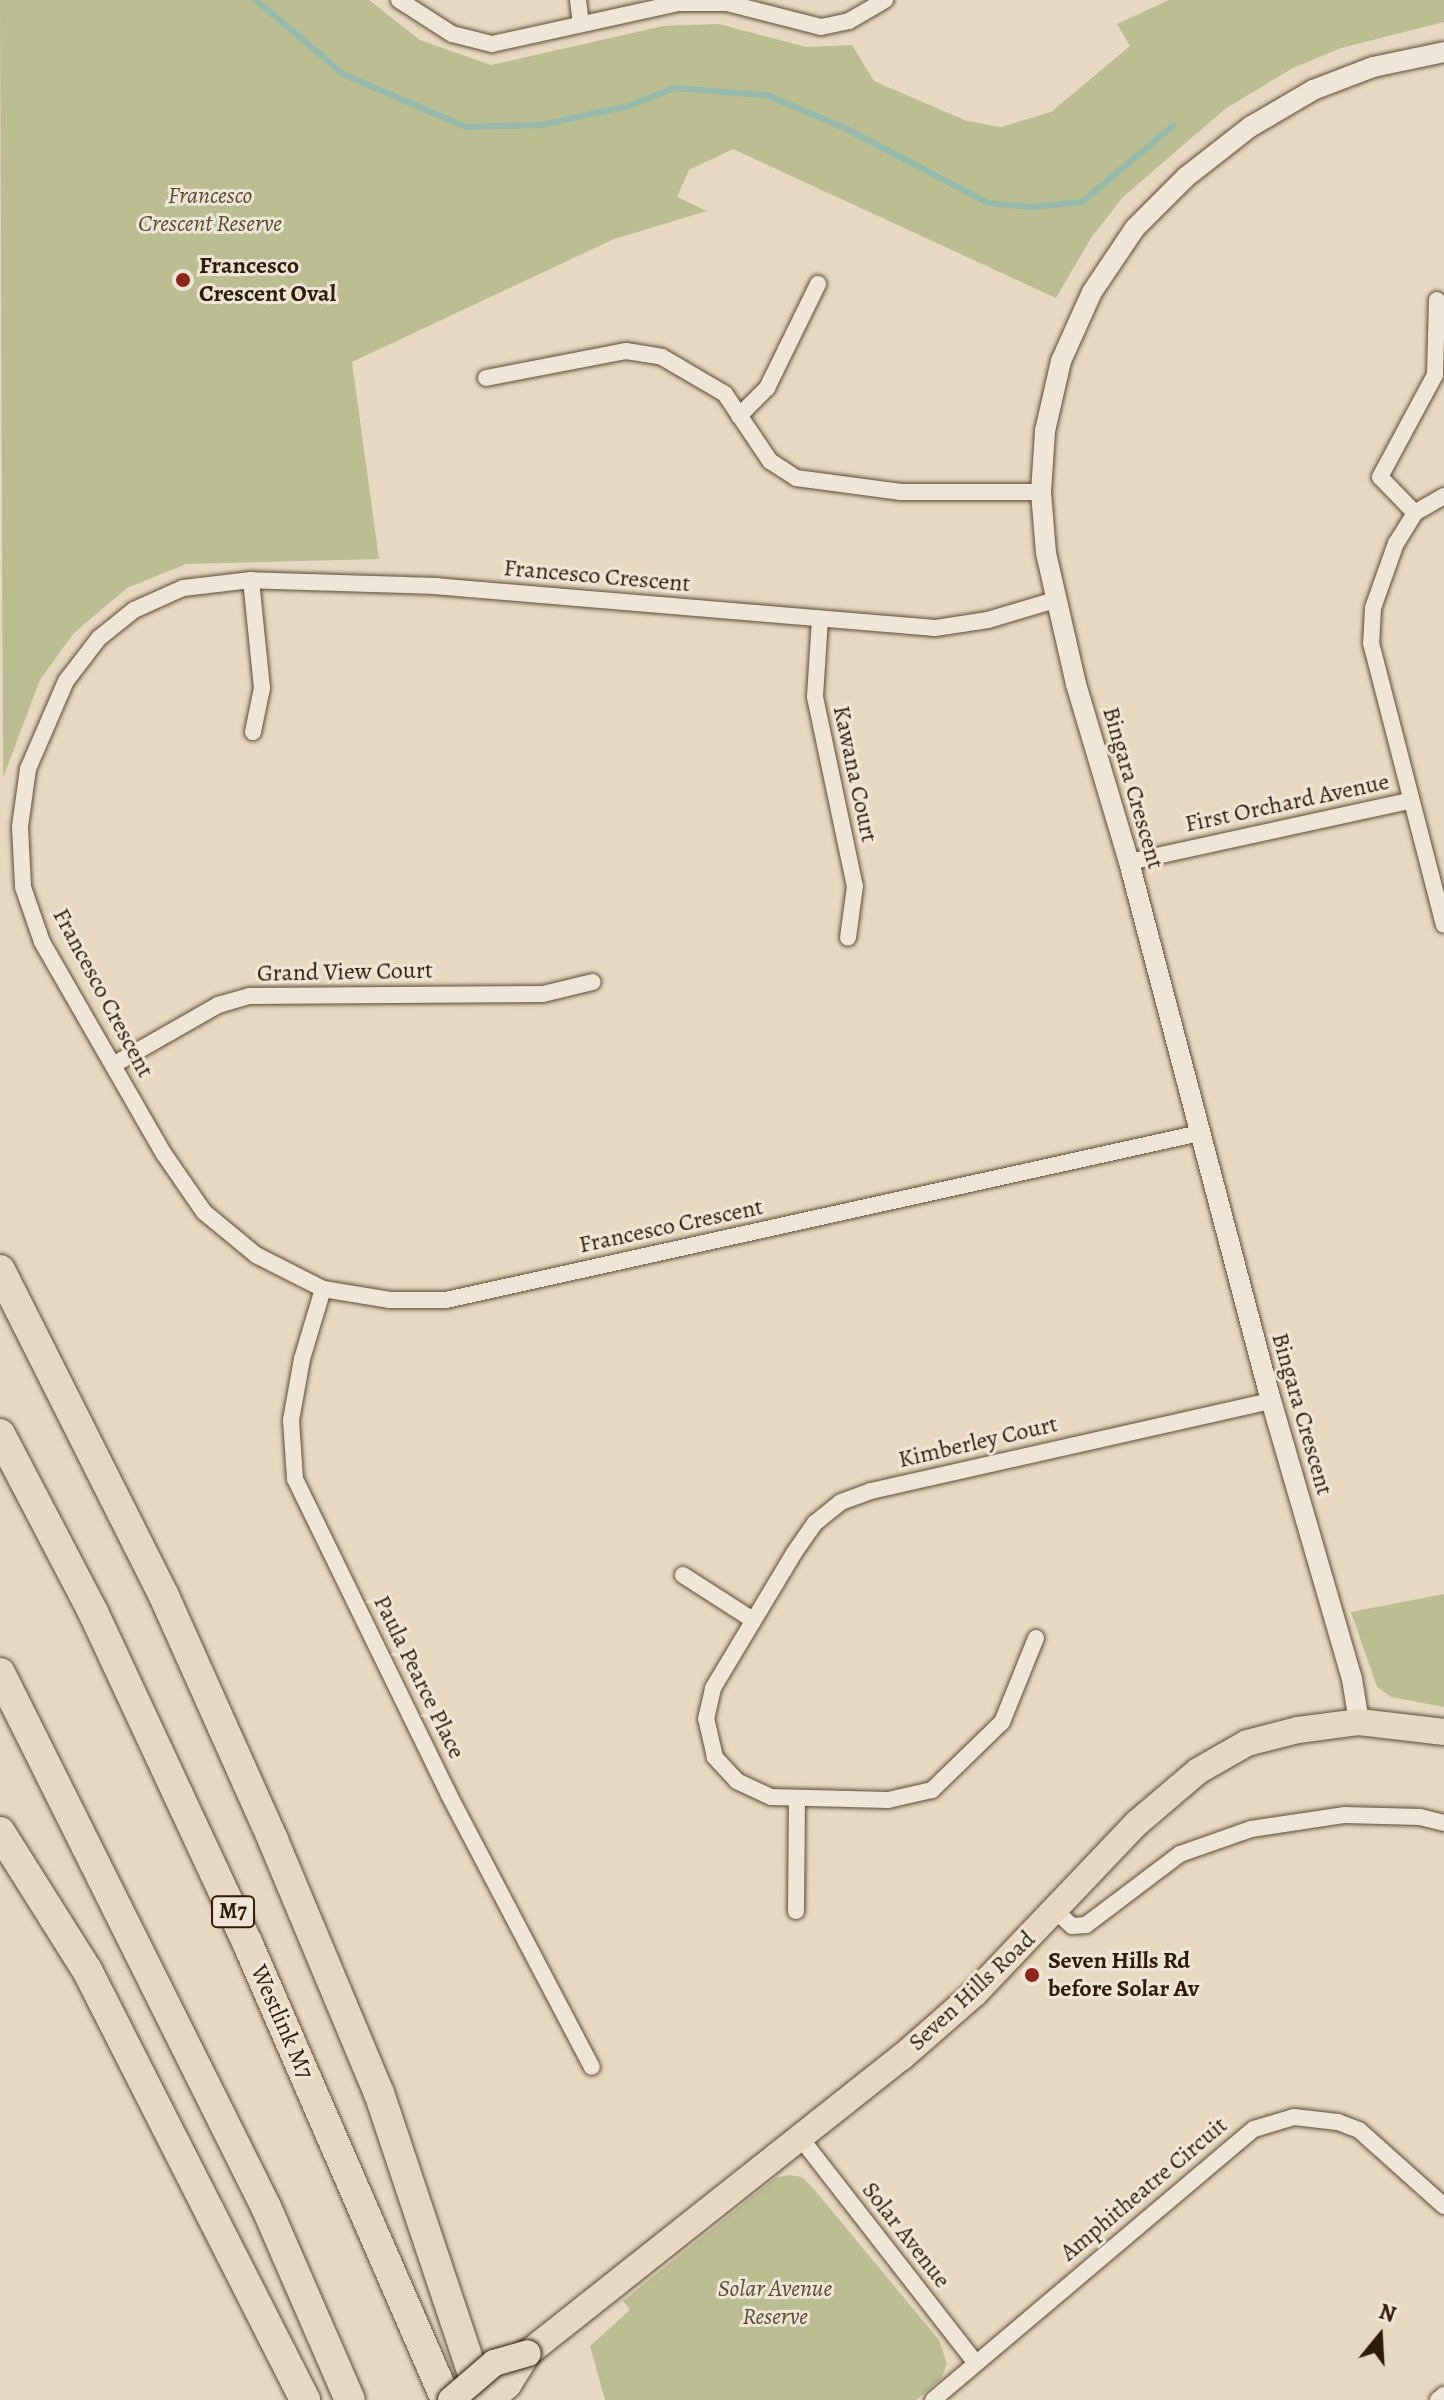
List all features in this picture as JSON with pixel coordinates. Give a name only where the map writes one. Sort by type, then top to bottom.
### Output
[{"type":"highway","points":[[0,1270],[164,1596],[273,1840],[384,2107],[482,2400]]},
{"type":"highway","name":"Westlink M7","points":[[0,1434],[93,1612],[247,1942],[448,2400]]},
{"type":"highway","points":[[0,1673],[259,2193],[350,2400]]},
{"type":"highway","points":[[0,1832],[87,1970],[305,2400]]},
{"type":"highway","points":[[0,1851],[87,1970]]},
{"type":"main road","name":"Seven Hills Road","points":[[491,2400],[508,2385],[528,2353],[965,2002],[1056,1911],[1137,1823],[1198,1771],[1272,1735],[1359,1722],[1444,1732]]},
{"type":"main road","name":"Seven Hills Road","points":[[448,2400],[494,2363],[528,2353]]},
{"type":"street","points":[[399,0],[436,27],[492,44],[703,1],[821,27],[849,21],[885,0]]},
{"type":"street","points":[[578,0],[581,24]]},
{"type":"street","name":"Bingara Crescent","points":[[1359,1722],[1352,1679],[1271,1401],[1129,862],[1055,600],[1041,492],[1045,431],[1061,361],[1092,292],[1135,228],[1186,177],[1239,135],[1313,90],[1373,67],[1444,52]]},
{"type":"street","points":[[739,416],[767,388],[818,284]]},
{"type":"street","points":[[1415,513],[1380,477],[1435,375],[1437,300]]},
{"type":"street","points":[[486,378],[626,351],[662,357],[687,368],[725,394],[770,461],[796,478],[901,492],[1041,492]]},
{"type":"street","points":[[1444,496],[1415,513],[1382,575],[1371,643],[1409,801],[1444,925]]},
{"type":"street","points":[[251,580],[262,688],[253,732]]},
{"type":"street","name":"Francesco Crescent","points":[[1055,600],[988,620],[935,628],[437,586],[251,580],[183,588],[134,610],[99,638],[66,681],[28,769],[20,827],[23,887],[42,942],[113,1065],[204,1212],[256,1255],[323,1289],[390,1300],[446,1300],[1200,1133]]},
{"type":"street","name":"Kawana Court","points":[[820,619],[815,697],[855,886],[848,938]]},
{"type":"street","name":"First Orchard Avenue","points":[[1129,862],[1409,801]]},
{"type":"street","name":"Grand View Court","points":[[113,1065],[218,1005],[249,996],[543,994],[593,982]]},
{"type":"street","name":"Paula Pearce Place","points":[[323,1289],[302,1359],[291,1420],[295,1479],[449,1795],[592,2067]]},
{"type":"street","name":"Kimberley Court","points":[[1036,1638],[1002,1722],[932,1790],[888,1800],[771,1797],[737,1781],[715,1757],[706,1719],[713,1688],[815,1523],[841,1502],[871,1491],[1271,1401]]},
{"type":"street","points":[[683,1575],[753,1620]]},
{"type":"street","points":[[796,1911],[797,1800]]},
{"type":"street","points":[[1056,1911],[1072,1926],[1086,1925],[1180,1854],[1251,1829],[1345,1815],[1420,1817],[1444,1823]]},
{"type":"street","name":"Amphitheatre Circuit","points":[[933,2400],[1232,2143],[1274,2121],[1318,2118],[1359,2130],[1444,2206]]},
{"type":"street","name":"Solar Avenue","points":[[799,2136],[976,2363]]},
{"type":"street","points":[[1438,2400],[1444,2395]]},
{"type":"green space","name":"Francesco Crescent Reserve","points":[[0,0],[369,0],[420,40],[491,65],[663,26],[719,24],[806,47],[852,45],[874,81],[967,121],[1001,127],[1051,112],[1130,46],[1117,24],[1169,0],[1444,0],[1444,22],[1341,48],[1293,68],[1225,109],[1123,197],[1091,238],[1056,298],[733,149],[689,170],[677,197],[707,211],[614,239],[352,362],[379,559],[186,564],[127,588],[74,633],[40,680],[3,778]]},
{"type":"green space","points":[[1444,1594],[1444,1707],[1391,1697],[1377,1687],[1351,1612]]},
{"type":"green space","name":"Solar Avenue Reserve","points":[[789,2175],[802,2177],[813,2188],[939,2340],[947,2364],[941,2379],[916,2400],[605,2400],[590,2346],[630,2310],[623,2301],[775,2178]]},
{"type":"waterway","points":[[256,0],[343,74],[466,127],[541,125],[629,106],[674,88],[766,95],[847,129],[988,203],[1032,207],[1082,202],[1173,126]]},
{"type":"place","name":"Francesco Crescent Oval","points":[[183,280]]},
{"type":"place","name":"Seven Hills Rd before Solar Av","points":[[1032,1975]]}]
